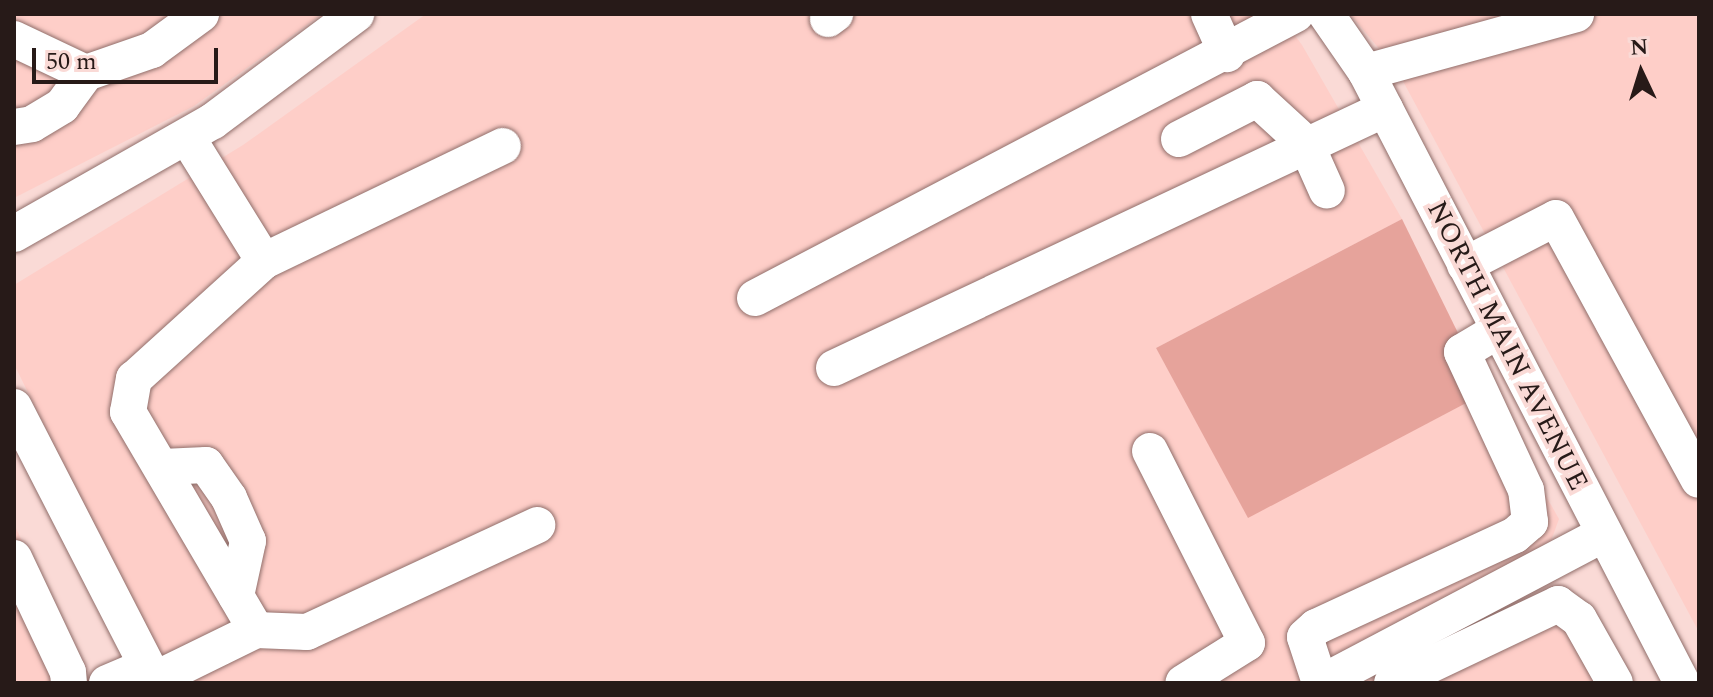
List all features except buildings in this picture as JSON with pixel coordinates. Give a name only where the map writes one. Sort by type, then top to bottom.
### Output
[{"type":"street","points":[[14,127],[32,124],[62,106],[86,73],[152,50],[201,14]]},
{"type":"street","points":[[14,234],[187,137],[356,14]]},
{"type":"street","points":[[1209,14],[1227,54]]},
{"type":"street","points":[[755,298],[1227,54],[1296,14]]},
{"type":"street","name":"NORTH MAIN AVENUE","points":[[1326,14],[1366,72],[1682,683]]},
{"type":"street","points":[[1366,72],[1576,14]]},
{"type":"street","points":[[14,39],[86,73]]},
{"type":"street","points":[[1179,139],[1257,99],[1306,144],[1327,191]]},
{"type":"street","points":[[834,368],[1385,109]]},
{"type":"street","points":[[187,137],[264,261]]},
{"type":"street","points":[[256,630],[236,596],[248,541],[229,498],[206,465],[162,467],[128,412],[134,379],[264,261],[503,146]]},
{"type":"street","points":[[1465,265],[1556,218],[1699,480]]},
{"type":"street","points":[[1499,330],[1462,352],[1526,490],[1530,522],[1515,535],[1316,627],[1305,637],[1320,683],[1604,534]]},
{"type":"street","points":[[14,407],[152,676]]},
{"type":"street","points":[[1150,451],[1247,643],[1183,683]]},
{"type":"street","points":[[107,683],[152,676],[256,630],[307,632],[537,525]]},
{"type":"street","points":[[14,558],[68,672],[69,683]]},
{"type":"street","points":[[1392,683],[1558,604],[1579,619],[1615,683]]},
{"type":"shaded area","points":[[14,14],[322,14],[194,106],[14,198]]},
{"type":"shaded area","points":[[426,14],[1279,14],[1302,45],[1402,219],[1156,348],[1248,517],[1487,392],[1559,519],[1545,557],[1304,683],[171,683],[14,364],[14,285],[243,145]]},
{"type":"shaded area","points":[[1350,14],[1699,14],[1699,632],[1397,70]]},
{"type":"shaded area","points":[[1402,219],[1487,392],[1248,518],[1156,348]]},
{"type":"shaded area","points":[[14,524],[89,683],[14,683]]},
{"type":"shaded area","points":[[1531,598],[1624,683],[1363,683]]}]
